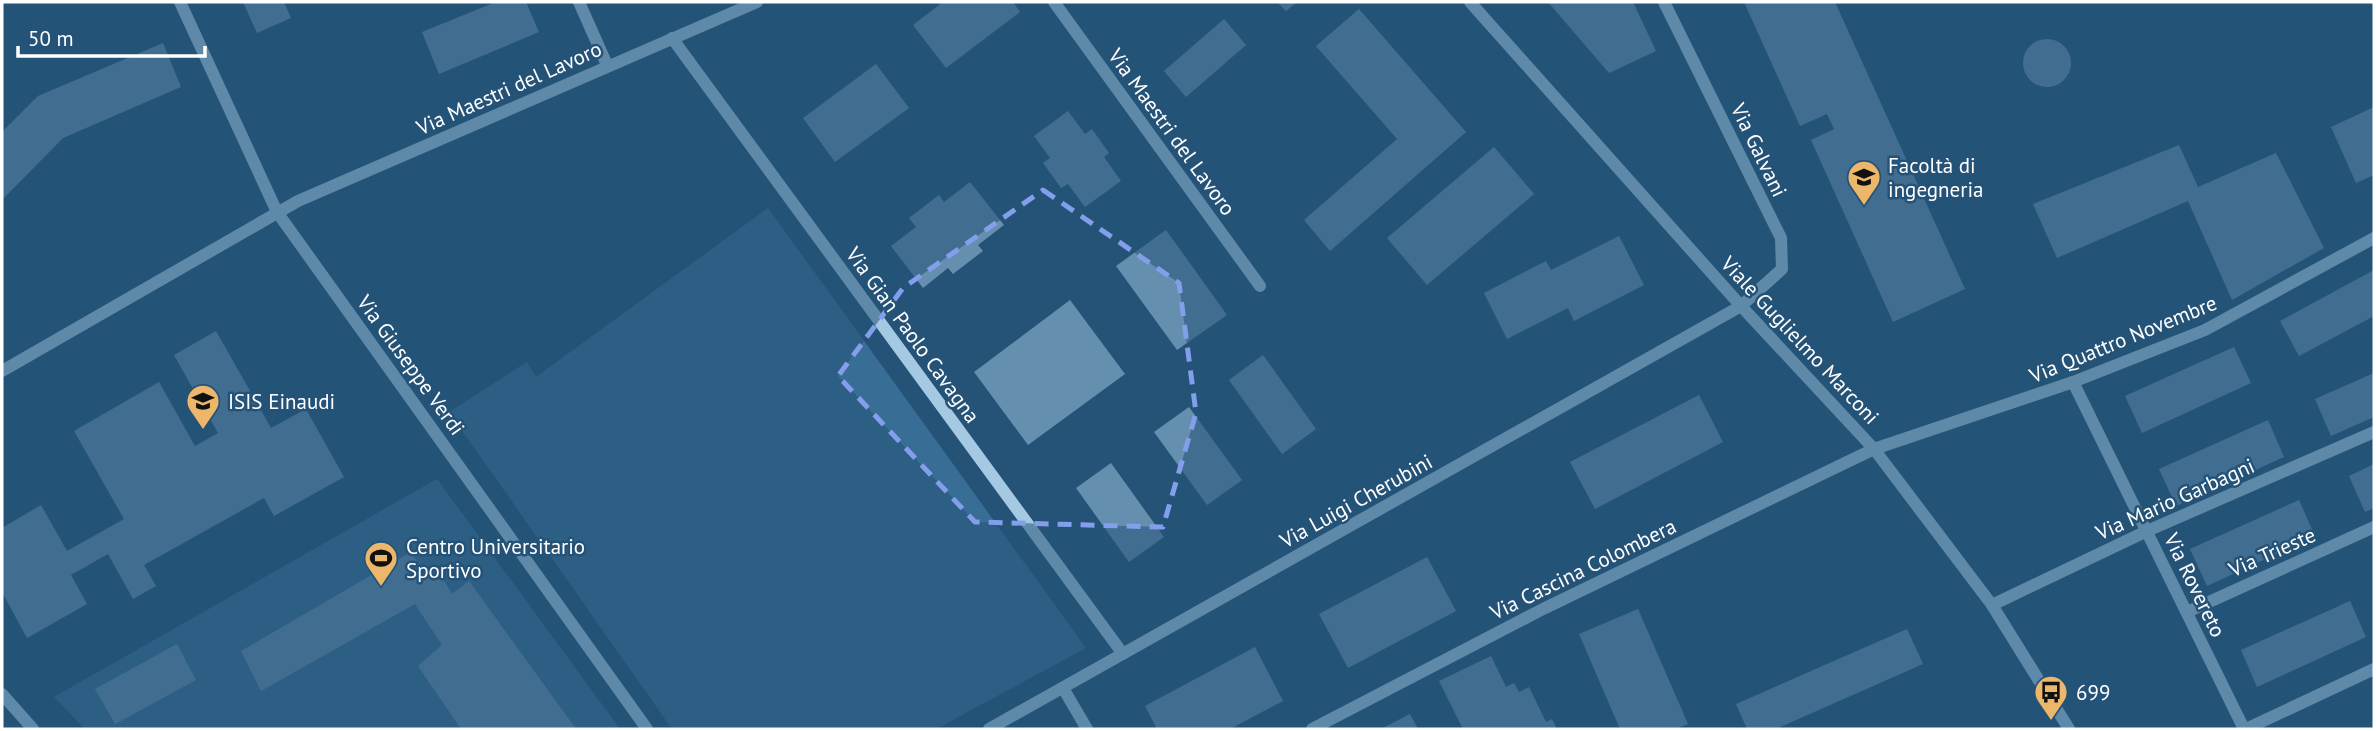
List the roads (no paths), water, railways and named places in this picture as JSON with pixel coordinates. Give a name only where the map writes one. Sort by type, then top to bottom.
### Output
[{"type":"street","name":"Via Giuseppe Verdi","points":[[180,2],[278,212],[648,729]]},
{"type":"street","points":[[579,2],[607,65]]},
{"type":"street","name":"Via Maestri del Lavoro","points":[[2,371],[278,212],[323,190],[757,2]]},
{"type":"street","name":"Via Maestri del Lavoro","points":[[1054,2],[1260,286]]},
{"type":"street","name":"Viale Guglielmo Marconi","points":[[1470,2],[1741,306],[1874,449],[1992,605],[2069,729]]},
{"type":"street","name":"Via Galvani","points":[[1664,2],[1782,238],[1782,269],[1741,306]]},
{"type":"street","name":"Via Gian Paolo Cavagna","points":[[672,38],[1123,654]]},
{"type":"street","name":"Via Quattro Novembre","points":[[1874,449],[2073,382],[2205,330],[2374,238]]},
{"type":"street","name":"Via Luigi Cherubini","points":[[989,729],[1741,306]]},
{"type":"street","name":"Via Rovereto","points":[[2073,382],[2245,729]]},
{"type":"street","name":"Via Mario Garbagni","points":[[1992,605],[2147,531],[2374,432]]},
{"type":"street","name":"Via Cascina Colombera","points":[[1312,729],[1543,609],[1874,449]]},
{"type":"street","name":"Via Trieste","points":[[2186,612],[2374,527]]},
{"type":"street","points":[[2245,729],[2374,669]]},
{"type":"street","points":[[1063,688],[1087,729]]},
{"type":"street","points":[[2,694],[33,729]]},
{"type":"place","name":"Facoltà di ingegneria","points":[[1864,207]]},
{"type":"place","name":"ISIS Einaudi","points":[[203,431]]},
{"type":"place","name":"Centro Universitario Sportivo","points":[[381,588]]},
{"type":"place","name":"699","points":[[2051,722]]}]
